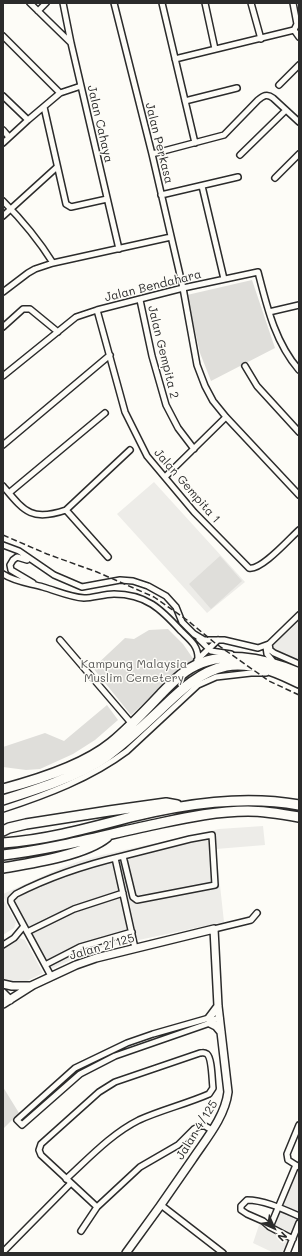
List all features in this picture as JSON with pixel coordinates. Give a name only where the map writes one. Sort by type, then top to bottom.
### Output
[{"type":"highway","points":[[3,789],[52,773],[94,755],[111,743],[132,724],[173,682],[186,671],[208,661],[228,657],[258,660],[282,666],[299,673]]},
{"type":"highway","points":[[3,800],[81,771],[105,758],[125,743],[184,687],[206,673],[226,666],[240,666],[266,669],[299,683]]},
{"type":"highway","points":[[3,843],[44,837],[153,812],[215,802],[252,801],[299,805]]},
{"type":"highway","points":[[3,831],[26,824],[166,804],[175,804],[182,807]]},
{"type":"highway","points":[[3,854],[46,849],[112,833],[217,812],[261,812],[299,817]]},
{"type":"highway","points":[[3,868],[43,861],[91,847],[112,833]]},
{"type":"street","points":[[30,3],[71,43]]},
{"type":"street","points":[[38,11],[46,3]]},
{"type":"street","name":"Jalan Cahaya","points":[[63,3],[119,249]]},
{"type":"street","name":"Jalan Perkasa","points":[[114,3],[152,154],[183,288],[197,365],[205,386],[213,400],[226,417],[299,495]]},
{"type":"street","points":[[162,3],[195,143]]},
{"type":"street","points":[[205,3],[215,49]]},
{"type":"street","points":[[251,3],[261,38]]},
{"type":"street","points":[[175,59],[292,31],[297,24],[292,3]]},
{"type":"street","points":[[292,31],[299,37]]},
{"type":"street","points":[[3,36],[60,93]]},
{"type":"street","points":[[279,85],[299,65]]},
{"type":"street","points":[[3,143],[60,93],[81,86]]},
{"type":"street","points":[[185,101],[236,88]]},
{"type":"street","points":[[152,154],[224,135],[258,100],[265,95],[271,96],[299,122]]},
{"type":"street","points":[[3,96],[28,120]]},
{"type":"street","points":[[44,107],[67,206],[71,207],[107,199]]},
{"type":"street","points":[[240,155],[286,110]]},
{"type":"street","points":[[3,130],[9,137]]},
{"type":"street","points":[[275,178],[299,154]]},
{"type":"street","points":[[3,216],[57,167]]},
{"type":"street","points":[[161,195],[238,177]]},
{"type":"street","points":[[202,186],[224,279]]},
{"type":"street","points":[[3,201],[41,243],[52,263]]},
{"type":"street","points":[[3,292],[28,273],[52,263],[171,237]]},
{"type":"street","name":"Jalan Bendahara","points":[[3,376],[76,317],[97,310],[183,288],[258,272],[268,312]]},
{"type":"street","name":"Jalan Gempita 2","points":[[140,300],[152,356],[166,405],[178,428],[194,449]]},
{"type":"street","points":[[299,305],[268,312],[281,344],[287,355],[299,370]]},
{"type":"street","points":[[3,326],[23,309],[30,309],[58,332]]},
{"type":"street","name":"Jalan Gempita 1","points":[[97,310],[125,412],[130,423],[147,456],[194,512],[245,566],[253,569],[261,565],[299,530]]},
{"type":"street","points":[[3,445],[110,355]]},
{"type":"street","points":[[245,366],[257,386],[299,432]]},
{"type":"street","points":[[9,493],[104,413]]},
{"type":"street","points":[[165,477],[226,417]]},
{"type":"street","points":[[3,486],[26,511],[36,515],[53,514],[66,510],[130,450]]},
{"type":"street","points":[[66,510],[108,557]]},
{"type":"street","points":[[3,545],[19,551],[41,568]]},
{"type":"street","points":[[43,587],[11,570],[10,565],[13,560],[17,557],[23,558],[82,588],[120,580],[133,581],[148,586],[166,596],[176,607],[182,622],[210,650],[236,655],[249,655],[272,660],[282,666]]},
{"type":"street","points":[[3,574],[24,583],[43,587],[71,596],[86,598],[115,594],[143,599],[156,606],[164,613],[196,646],[198,655],[195,663],[186,671]]},
{"type":"street","points":[[272,660],[266,652],[266,647],[299,615]]},
{"type":"street","points":[[194,634],[204,640],[239,643],[249,647],[258,648],[269,644]]},
{"type":"street","points":[[60,640],[132,724]]},
{"type":"street","points":[[198,655],[210,650],[218,640]]},
{"type":"street","points":[[269,644],[270,650],[274,654],[299,664]]},
{"type":"street","points":[[3,809],[58,788],[103,768],[127,750],[198,685],[216,677],[251,673],[276,673]]},
{"type":"street","points":[[51,976],[11,902],[13,896],[58,874],[115,858],[190,839],[212,835],[215,885],[137,900],[133,897],[123,856]]},
{"type":"street","points":[[115,858],[135,948]]},
{"type":"street","points":[[27,932],[74,909],[123,893]]},
{"type":"street","points":[[214,929],[251,920],[257,913]]},
{"type":"street","points":[[14,938],[24,926]]},
{"type":"street","name":"Jalan 2/125","points":[[5,1003],[30,986],[82,962],[214,929]]},
{"type":"street","name":"Jalan 4/125","points":[[126,1253],[162,1205],[212,1130],[227,1103],[228,1092],[221,1032],[213,1020],[218,1006],[214,929]]},
{"type":"street","points":[[45,964],[80,947],[132,932]]},
{"type":"street","points":[[3,945],[14,938],[21,936],[30,938]]},
{"type":"street","points":[[3,984],[12,986],[30,986]]},
{"type":"street","points":[[3,993],[5,1003]]},
{"type":"street","points":[[213,1020],[221,1032]]},
{"type":"street","points":[[213,1020],[115,1056],[80,1074],[22,1125],[17,1120],[75,1068],[127,1043],[153,1034],[213,1020]]},
{"type":"street","points":[[66,1179],[100,1148],[139,1120],[209,1094],[213,1088],[210,1060],[205,1053],[200,1053],[115,1082],[99,1092],[41,1144],[39,1150],[41,1155],[66,1179],[71,1183],[96,1207]]},
{"type":"street","points":[[270,1227],[277,1207],[297,1166],[288,1160],[287,1154],[299,1125]]},
{"type":"street","points":[[81,1231],[96,1207],[140,1167],[178,1145],[194,1129],[200,1126],[205,1126],[212,1130]]},
{"type":"street","points":[[3,1252],[71,1183]]},
{"type":"street","points":[[293,1239],[270,1227],[258,1218],[242,1212],[241,1206],[244,1202],[249,1200],[277,1207],[299,1216]]},
{"type":"street","points":[[162,1205],[223,1253]]},
{"type":"street","points":[[287,1253],[299,1223]]},
{"type":"shaded area","points":[[221,417],[225,421],[169,476],[165,472]]},
{"type":"shaded area","points":[[154,482],[245,582],[207,613],[117,514]]},
{"type":"shaded area","points":[[299,617],[299,662],[272,649],[271,645]]},
{"type":"shaded area","points":[[263,826],[265,845],[216,849],[224,922],[96,949],[44,972],[3,896],[3,894],[61,868],[102,855],[219,829]]},
{"type":"shaded area","points":[[3,899],[16,922],[14,928],[3,935]]},
{"type":"shaded area","points":[[19,938],[25,940],[43,973],[21,984],[3,982],[3,948]]},
{"type":"shaded area","points":[[296,1167],[299,1168],[299,1218],[285,1253],[274,1253],[253,1243],[260,1222],[270,1229]]},
{"type":"green space","points":[[252,280],[275,348],[211,381],[200,353],[187,295]]},
{"type":"green space","points":[[220,556],[242,581],[211,609],[189,584]]},
{"type":"green space","name":"Kampung Malaysia Muslim Cemetery","points":[[168,629],[183,644],[194,660],[173,675],[131,715],[93,668],[125,638],[134,639],[149,630]]},
{"type":"green space","points":[[107,705],[118,720],[95,740],[73,754],[40,769],[26,770],[3,767],[3,747],[45,733],[64,741]]},
{"type":"green space","points":[[3,1087],[19,1113],[3,1129]]},
{"type":"railway","points":[[3,535],[47,554],[97,572],[154,597],[269,681],[299,695]]}]
